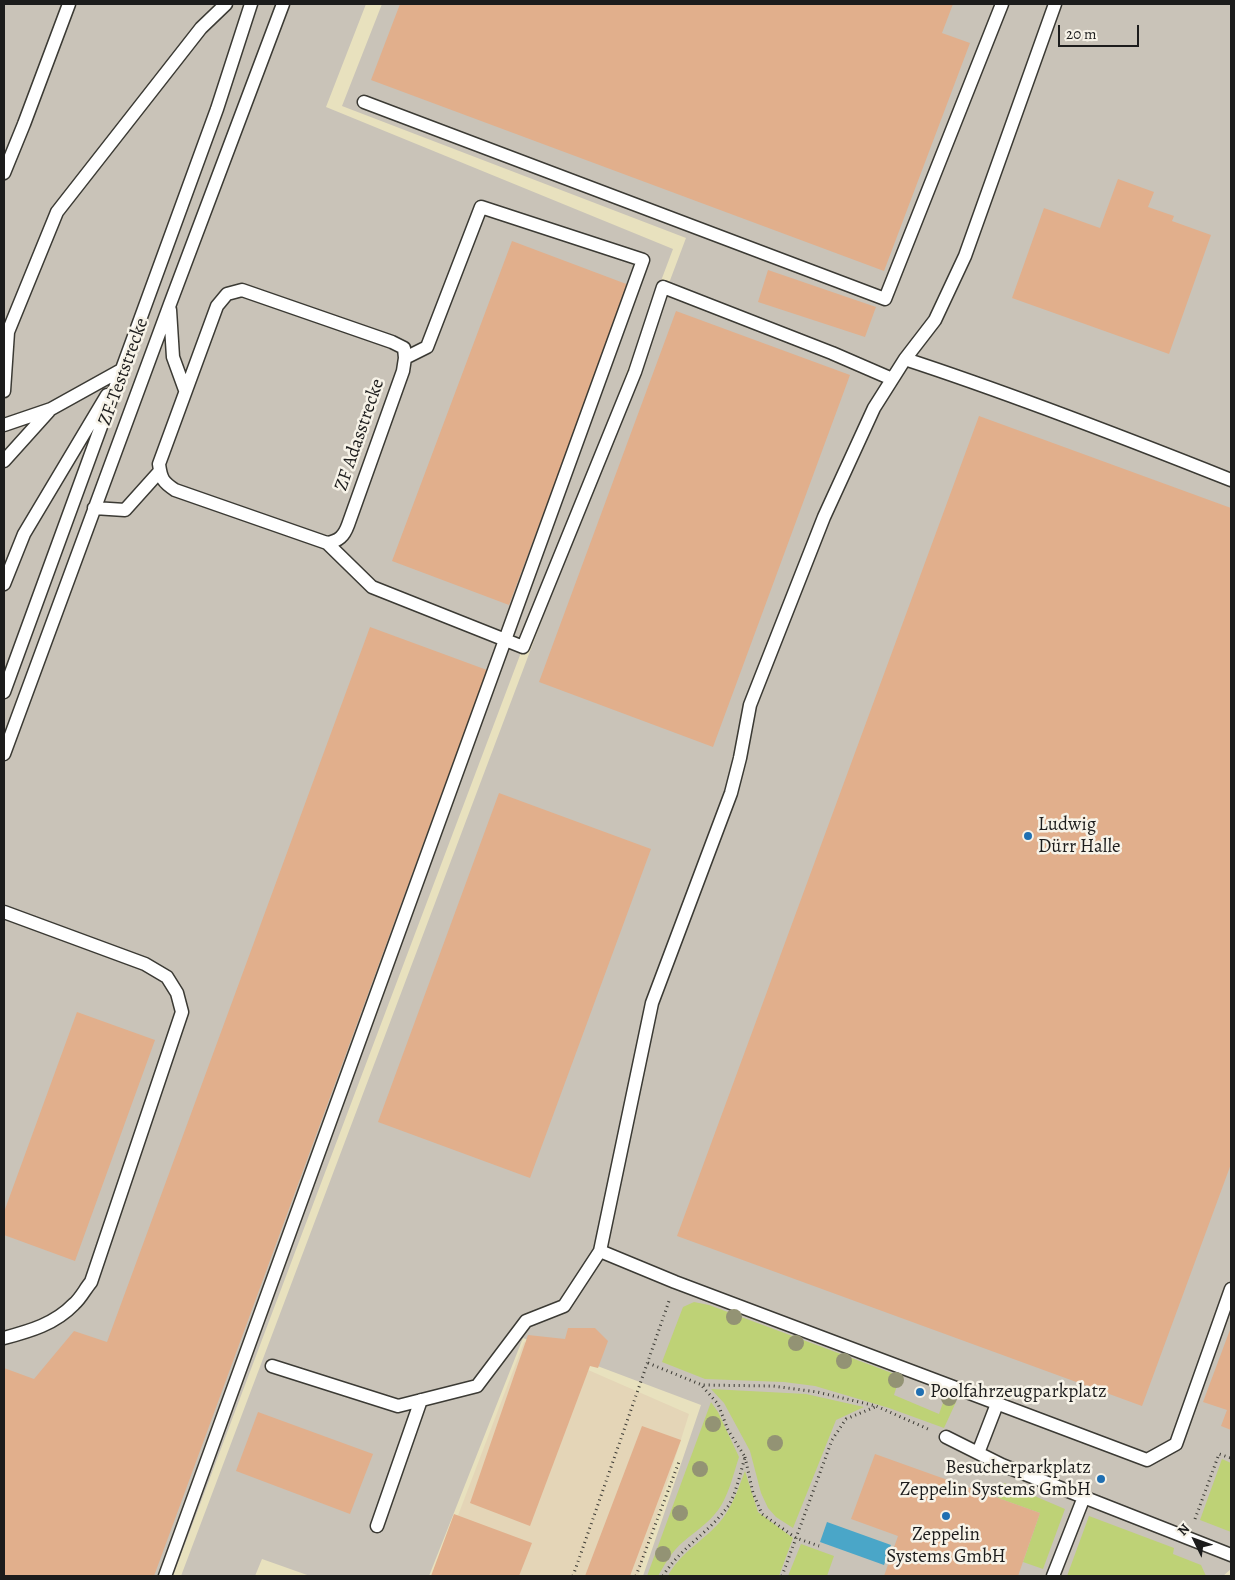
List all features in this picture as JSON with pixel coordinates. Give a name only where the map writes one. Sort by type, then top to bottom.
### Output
[{"type":"lane","points":[[4,174],[69,4]]},
{"type":"lane","points":[[4,391],[8,332],[57,212],[201,28],[226,4]]},
{"type":"lane","name":"ZF-Teststrecke","points":[[4,692],[217,109],[251,4]]},
{"type":"lane","name":"ZF-Teststrecke","points":[[4,754],[283,4]]},
{"type":"lane","points":[[364,102],[885,299],[1002,4]]},
{"type":"lane","points":[[272,1366],[398,1406],[478,1386],[526,1321],[564,1306],[600,1251],[652,1003],[731,793],[750,705],[824,517],[874,408],[905,359],[935,320],[965,256],[1055,4]]},
{"type":"lane","points":[[165,1576],[505,640],[643,260],[481,208],[427,347],[405,358],[404,348],[392,342],[242,290],[227,294],[217,306],[159,464],[160,476],[166,484],[175,490],[328,543],[372,587],[505,640],[523,647],[635,372],[663,287],[832,353],[892,379]]},
{"type":"lane","points":[[170,304],[173,357],[186,390]]},
{"type":"lane","name":"ZF Adasstrecke","points":[[328,543],[337,541],[344,534],[348,525],[403,371],[405,358]]},
{"type":"lane","points":[[905,359],[982,384],[1231,480]]},
{"type":"lane","points":[[4,424],[51,409],[123,369]]},
{"type":"lane","points":[[4,584],[24,534],[123,369]]},
{"type":"lane","points":[[4,461],[51,409]]},
{"type":"lane","points":[[94,508],[126,510],[160,471]]},
{"type":"lane","points":[[4,912],[145,964],[167,977],[176,993],[182,1012],[90,1282],[75,1303],[57,1319],[31,1330],[4,1338]]},
{"type":"lane","points":[[600,1251],[676,1282],[1147,1460],[1176,1444],[1231,1289]]},
{"type":"lane","points":[[377,1526],[421,1400]]},
{"type":"lane","points":[[978,1453],[996,1404]]},
{"type":"lane","points":[[946,1437],[1002,1465],[1231,1554]]},
{"type":"lane","points":[[1052,1576],[1084,1497]]},
{"type":"path","points":[[573,1576],[676,1282]]},
{"type":"path","points":[[648,1363],[702,1385],[773,1386],[800,1389],[876,1406],[946,1437]]},
{"type":"path","points":[[702,1385],[718,1404],[728,1430],[745,1457],[753,1493],[762,1514],[796,1538],[819,1546]]},
{"type":"path","points":[[782,1576],[832,1440],[846,1419],[876,1406]]},
{"type":"path","points":[[1193,1522],[1219,1454],[1231,1458]]},
{"type":"path","points":[[663,1576],[671,1562],[714,1523],[730,1503],[745,1457]]},
{"type":"path","points":[[636,1576],[680,1459]]},
{"type":"shaded area","points":[[4,4],[366,4],[326,107],[673,249],[173,1576],[4,1576]]},
{"type":"shaded area","points":[[382,4],[1231,4],[1231,1569],[1223,1576],[643,1576],[701,1405],[523,1338],[429,1576],[310,1576],[262,1559],[255,1576],[181,1576],[686,238],[342,106]]},
{"type":"shaded area","points":[[524,1342],[689,1414],[638,1576],[435,1576]]},
{"type":"green space","points":[[694,1302],[709,1305],[900,1376],[894,1395],[939,1414],[945,1397],[956,1402],[944,1428],[889,1408],[815,1386],[784,1382],[705,1379],[662,1362],[683,1307]]},
{"type":"green space","points":[[711,1389],[806,1394],[864,1407],[836,1420],[793,1528],[776,1517],[768,1508],[761,1493],[750,1451],[724,1403]]},
{"type":"green space","points":[[711,1402],[718,1412],[739,1457],[730,1487],[718,1510],[675,1549],[658,1576],[647,1576]]},
{"type":"green space","points":[[1222,1459],[1231,1463],[1231,1532],[1200,1520]]},
{"type":"green space","points":[[745,1471],[758,1512],[793,1538],[779,1576],[668,1576],[678,1561],[713,1530],[724,1517]]},
{"type":"green space","points":[[1004,1483],[1065,1509],[1043,1569],[1023,1562],[1040,1513],[998,1498]]},
{"type":"green space","points":[[1089,1516],[1174,1548],[1173,1554],[1201,1565],[1206,1576],[1067,1576]]},
{"type":"green space","points":[[801,1544],[834,1556],[827,1576],[788,1576]]},
{"type":"water","points":[[827,1522],[891,1545],[884,1565],[820,1542]]},
{"type":"building","points":[[400,4],[953,4],[942,33],[970,43],[884,271],[371,80]]},
{"type":"building","points":[[1118,179],[1154,192],[1148,207],[1174,216],[1172,221],[1211,235],[1169,354],[1012,298],[1044,208],[1100,228]]},
{"type":"building","points":[[512,241],[629,285],[509,605],[392,561]]},
{"type":"building","points":[[768,270],[876,307],[865,337],[758,302]]},
{"type":"building","points":[[676,311],[850,375],[713,747],[539,682]]},
{"type":"building","name":"Ludwig Dürr Halle","points":[[979,416],[1231,508],[1231,1164],[1142,1406],[677,1236]]},
{"type":"building","points":[[370,627],[487,670],[154,1576],[4,1576],[4,1368],[34,1379],[74,1331],[107,1342]]},
{"type":"building","points":[[499,793],[651,849],[530,1178],[378,1122]]},
{"type":"building","points":[[77,1012],[155,1040],[75,1261],[4,1235],[4,1212]]},
{"type":"building","points":[[1231,1327],[1231,1430],[1221,1426],[1227,1410],[1203,1402]]},
{"type":"building","points":[[568,1328],[595,1328],[608,1341],[598,1368],[590,1366],[530,1526],[470,1503],[528,1335],[565,1339]]},
{"type":"building","points":[[258,1412],[373,1454],[350,1514],[236,1471]]},
{"type":"building","points":[[642,1426],[681,1440],[630,1576],[585,1576]]},
{"type":"building","name":"Zeppelin Systems GmbH","points":[[875,1454],[1040,1513],[1018,1576],[884,1576],[898,1536],[851,1519]]},
{"type":"building","points":[[454,1514],[532,1543],[519,1576],[431,1576]]},
{"type":"place","name":"Ludwig Dürr Halle","points":[[1028,836]]},
{"type":"place","name":"Poolfahrzeugparkplatz","points":[[920,1392]]},
{"type":"place","name":"Besucherparkplatz Zeppelin Systems GmbH","points":[[1101,1479]]},
{"type":"place","name":"Zeppelin Systems GmbH","points":[[946,1516]]}]
